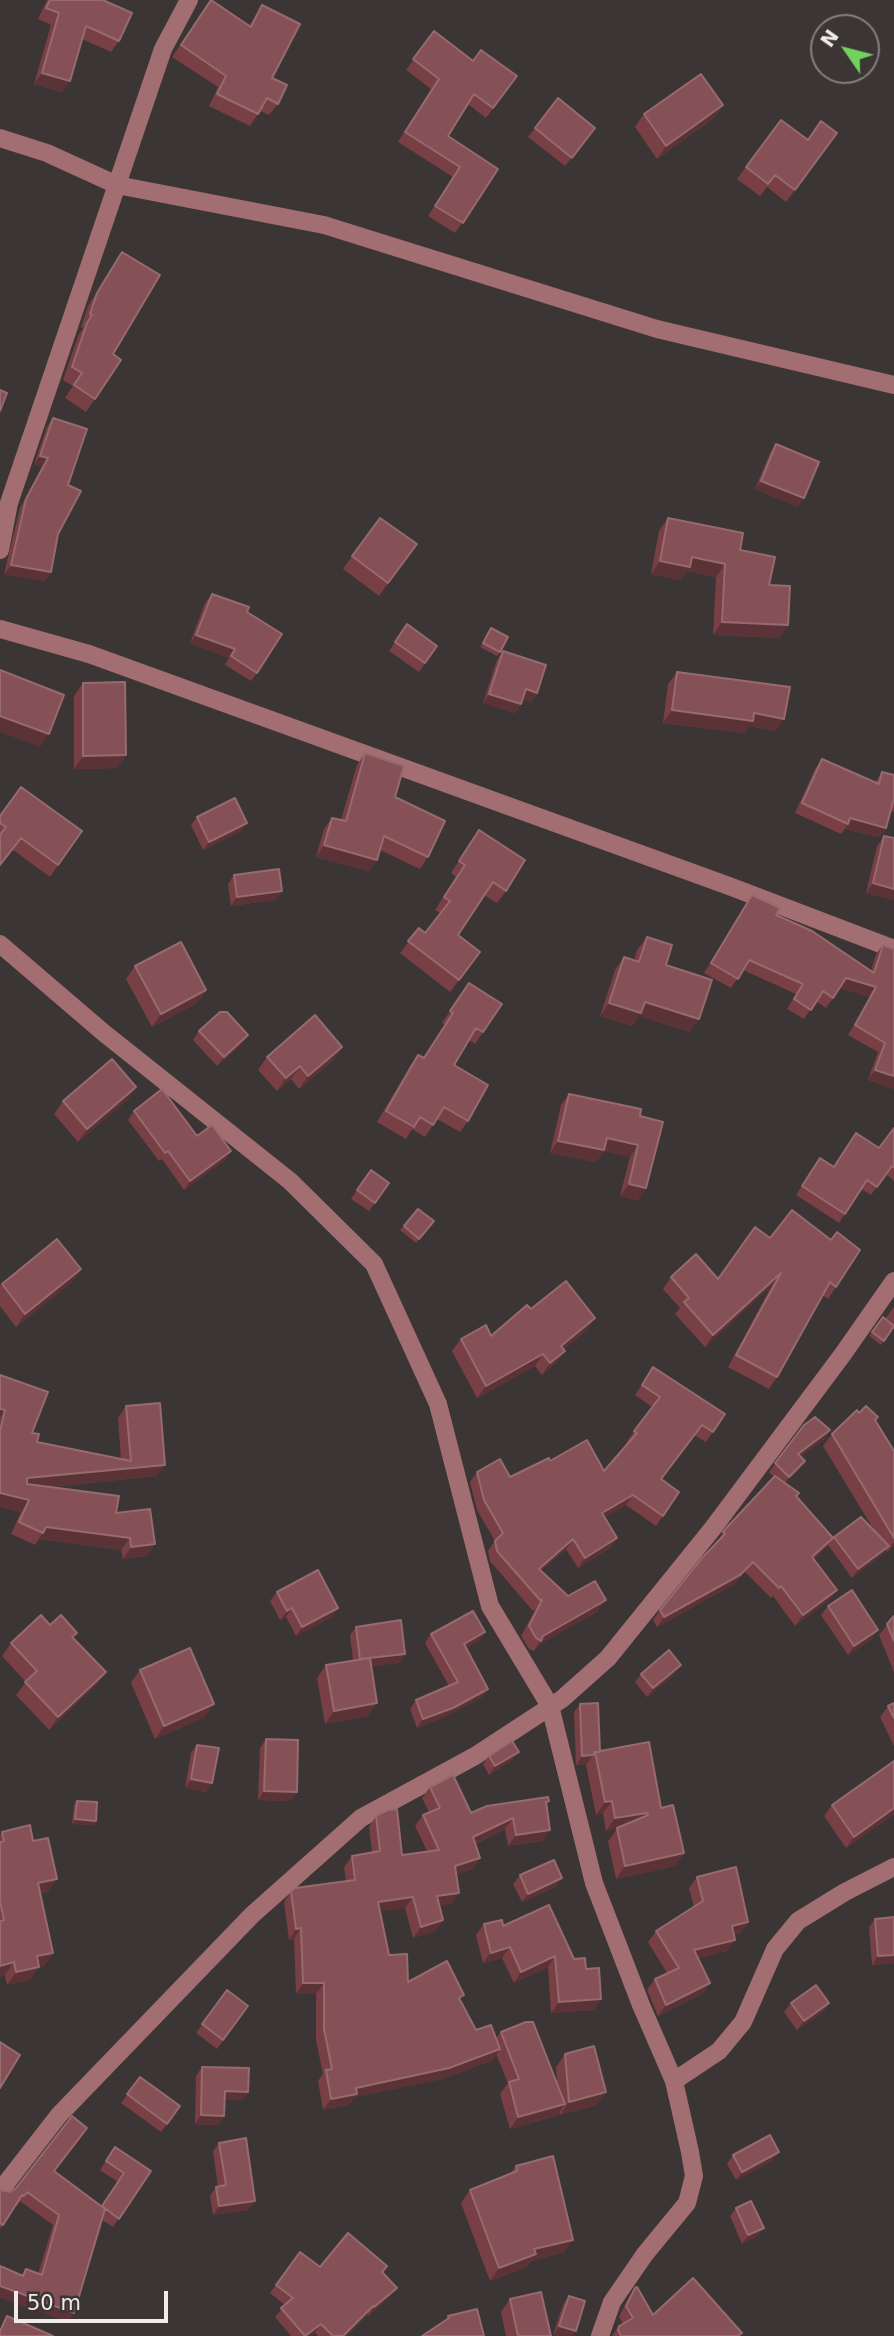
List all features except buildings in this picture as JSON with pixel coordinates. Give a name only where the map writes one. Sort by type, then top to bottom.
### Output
[{"type":"street","points":[[0,550],[9,503],[163,49],[189,0]]},
{"type":"street","points":[[0,138],[47,153],[117,185],[324,225],[657,329],[894,385]]},
{"type":"street","points":[[0,629],[89,654],[729,886],[894,949]]},
{"type":"street","points":[[0,944],[104,1032],[290,1181],[374,1264],[438,1404],[490,1606],[550,1706],[594,1883],[640,2005],[674,2081],[694,2176],[687,2203],[645,2254],[612,2302],[600,2336]]},
{"type":"street","points":[[0,2191],[59,2115],[252,1915],[361,1818],[475,1756],[562,1699],[608,1658],[713,1528],[844,1354],[894,1281]]},
{"type":"street","points":[[674,2081],[719,2051],[743,2022],[775,1949],[798,1921],[845,1892],[894,1867]]}]
